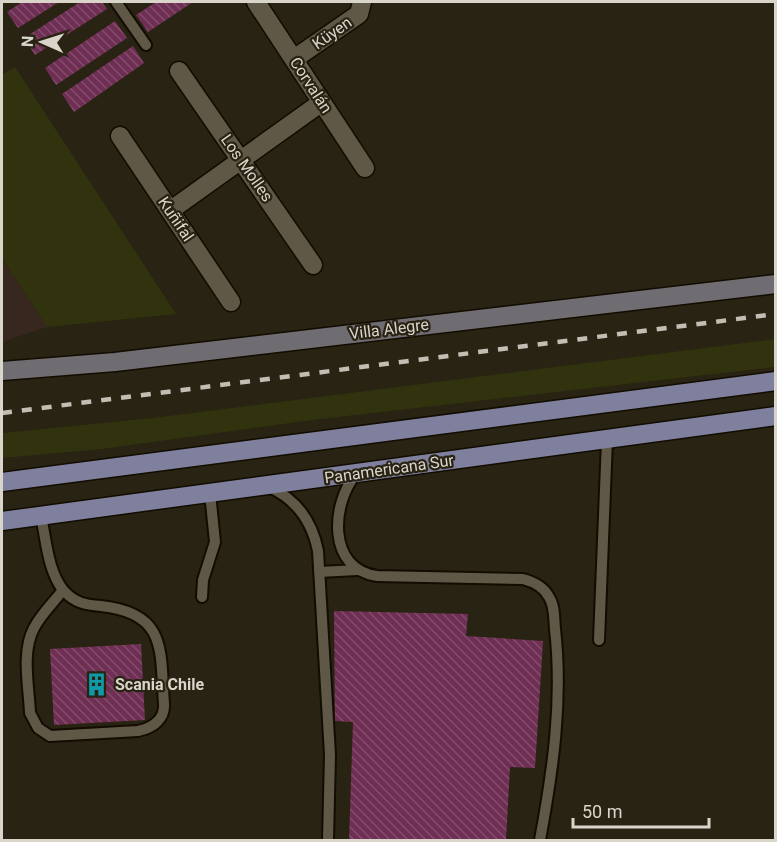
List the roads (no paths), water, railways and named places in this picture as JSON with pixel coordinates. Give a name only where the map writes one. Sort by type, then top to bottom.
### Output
[{"type":"main road","name":"Villa Alegre","points":[[2,371],[115,362],[776,284]]},
{"type":"main road","points":[[2,482],[776,381]]},
{"type":"main road","name":"Panamericana Sur","points":[[2,521],[776,416]]},
{"type":"street","name":"Corvalán","points":[[256,2],[365,168]]},
{"type":"street","name":"Küyen","points":[[294,59],[358,14],[362,2]]},
{"type":"street","name":"Los Molles","points":[[179,70],[313,265]]},
{"type":"street","points":[[171,210],[322,102]]},
{"type":"street","name":"Kuñifal","points":[[120,136],[231,302]]},
{"type":"lane","points":[[116,2],[146,45]]},
{"type":"lane","points":[[599,640],[607,440]]},
{"type":"lane","points":[[356,474],[342,495],[337,521],[346,557],[357,570]]},
{"type":"lane","points":[[266,486],[287,497],[304,515],[315,538],[330,755],[328,840]]},
{"type":"lane","points":[[202,597],[203,580],[215,542],[210,493]]},
{"type":"lane","points":[[40,516],[53,566],[63,590],[87,606],[127,613],[144,621],[155,633],[161,651],[164,708],[160,719],[151,727],[138,731],[50,736],[33,721],[30,713],[28,658],[30,639],[39,620],[63,590]]},
{"type":"lane","points":[[319,573],[357,570],[377,576],[523,579],[540,587],[549,597],[557,651],[557,714],[551,776],[540,840]]},
{"type":"railway","points":[[2,413],[776,314]]},
{"type":"place","name":"Scania Chile","points":[[97,684]]}]
